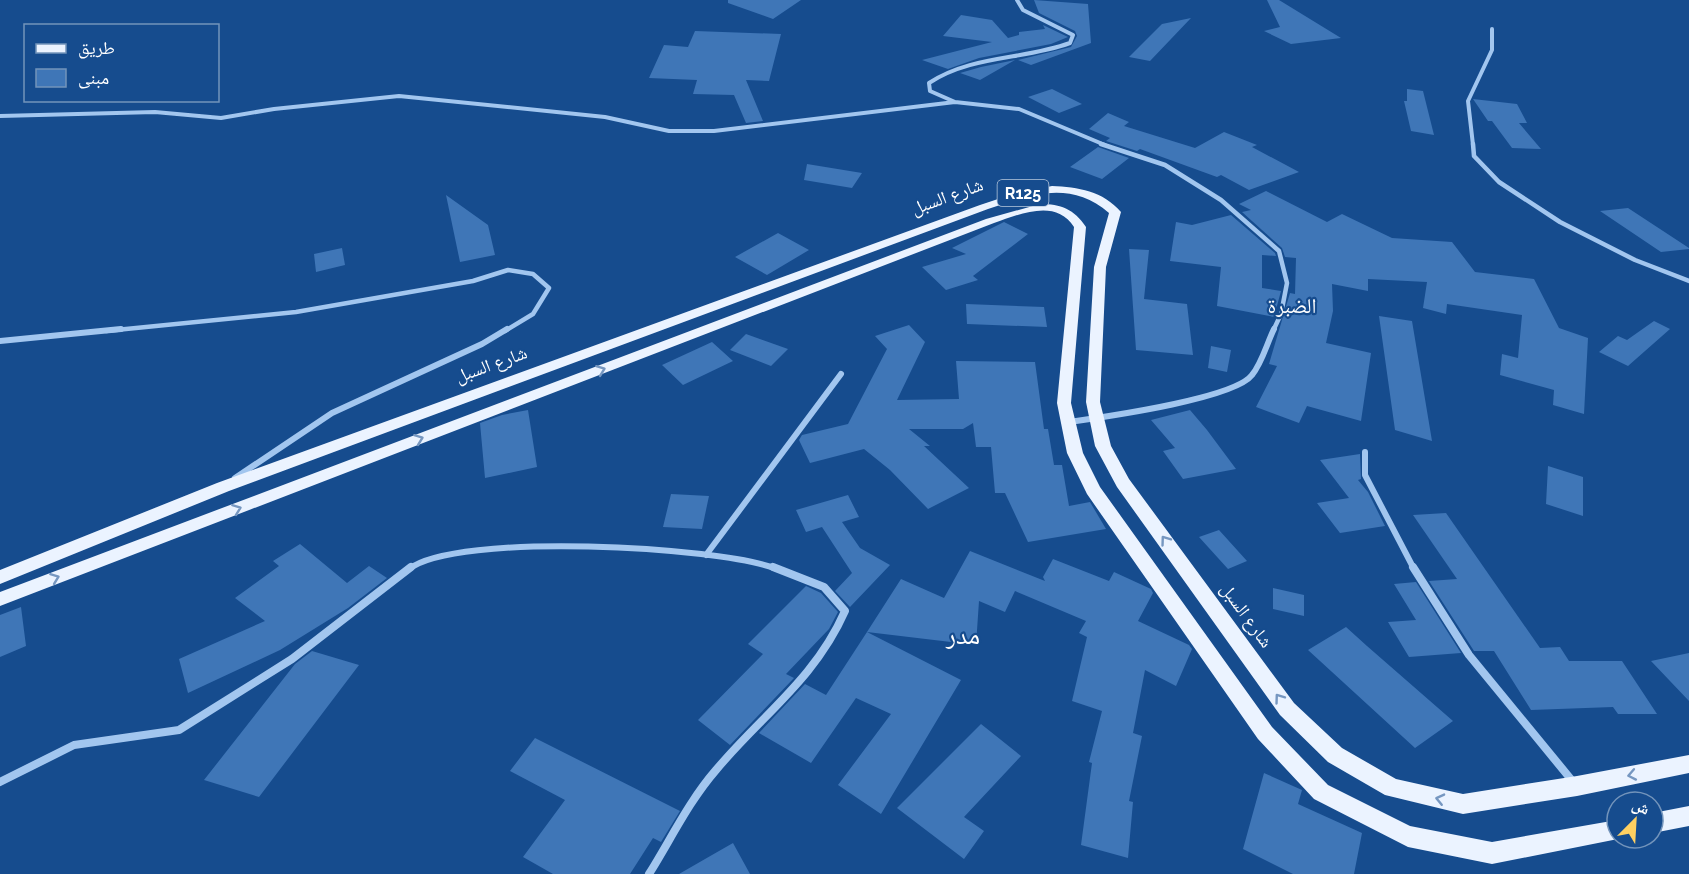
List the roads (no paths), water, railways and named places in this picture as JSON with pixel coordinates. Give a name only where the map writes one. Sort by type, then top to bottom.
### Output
[{"type":"main road","name":"شارع السبل","points":[[0,577],[223,487],[993,203],[1020,194],[1056,189],[1094,195],[1115,212],[1100,267],[1093,402],[1103,446],[1123,483],[1287,709],[1335,755],[1392,788],[1463,804],[1576,786],[1689,764]]},
{"type":"main road","name":"R125","points":[[0,599],[1020,211],[1056,208],[1067,211],[1077,218],[1080,227],[1064,403],[1075,453],[1093,489],[1265,733],[1321,792],[1408,836],[1492,853],[1605,832]]},
{"type":"main road","points":[[1665,821],[1689,816]]},
{"type":"street","points":[[955,102],[930,91],[929,83],[938,76],[964,65],[999,56],[1057,48],[1070,43],[1072,35],[1023,10],[1017,0]]},
{"type":"street","points":[[1492,29],[1492,50],[1468,101],[1474,156],[1499,182],[1560,222],[1635,260],[1689,280]]},
{"type":"street","points":[[0,116],[156,112],[221,118],[274,109],[399,96],[604,117],[669,131],[728,131],[955,102],[1019,109],[1093,141],[1165,165],[1221,200],[1279,251],[1287,283],[1281,314],[1252,376],[1234,388],[1097,419],[1068,422]]},
{"type":"street","points":[[0,341],[296,312],[472,281],[508,270],[533,274],[549,288],[533,314],[482,344],[332,413],[223,487]]},
{"type":"street","points":[[706,555],[841,374]]},
{"type":"street","points":[[1365,452],[1365,475],[1424,588],[1469,655],[1576,786]]},
{"type":"street","points":[[0,782],[74,745],[179,730],[292,659],[419,561],[440,555],[542,546],[634,548],[706,555],[764,564],[824,587],[845,611],[838,632],[805,680],[716,771],[650,874]]},
{"type":"district","name":"الضبرة","points":[[1292,305]]},
{"type":"district","name":"مدر","points":[[963,635]]}]
